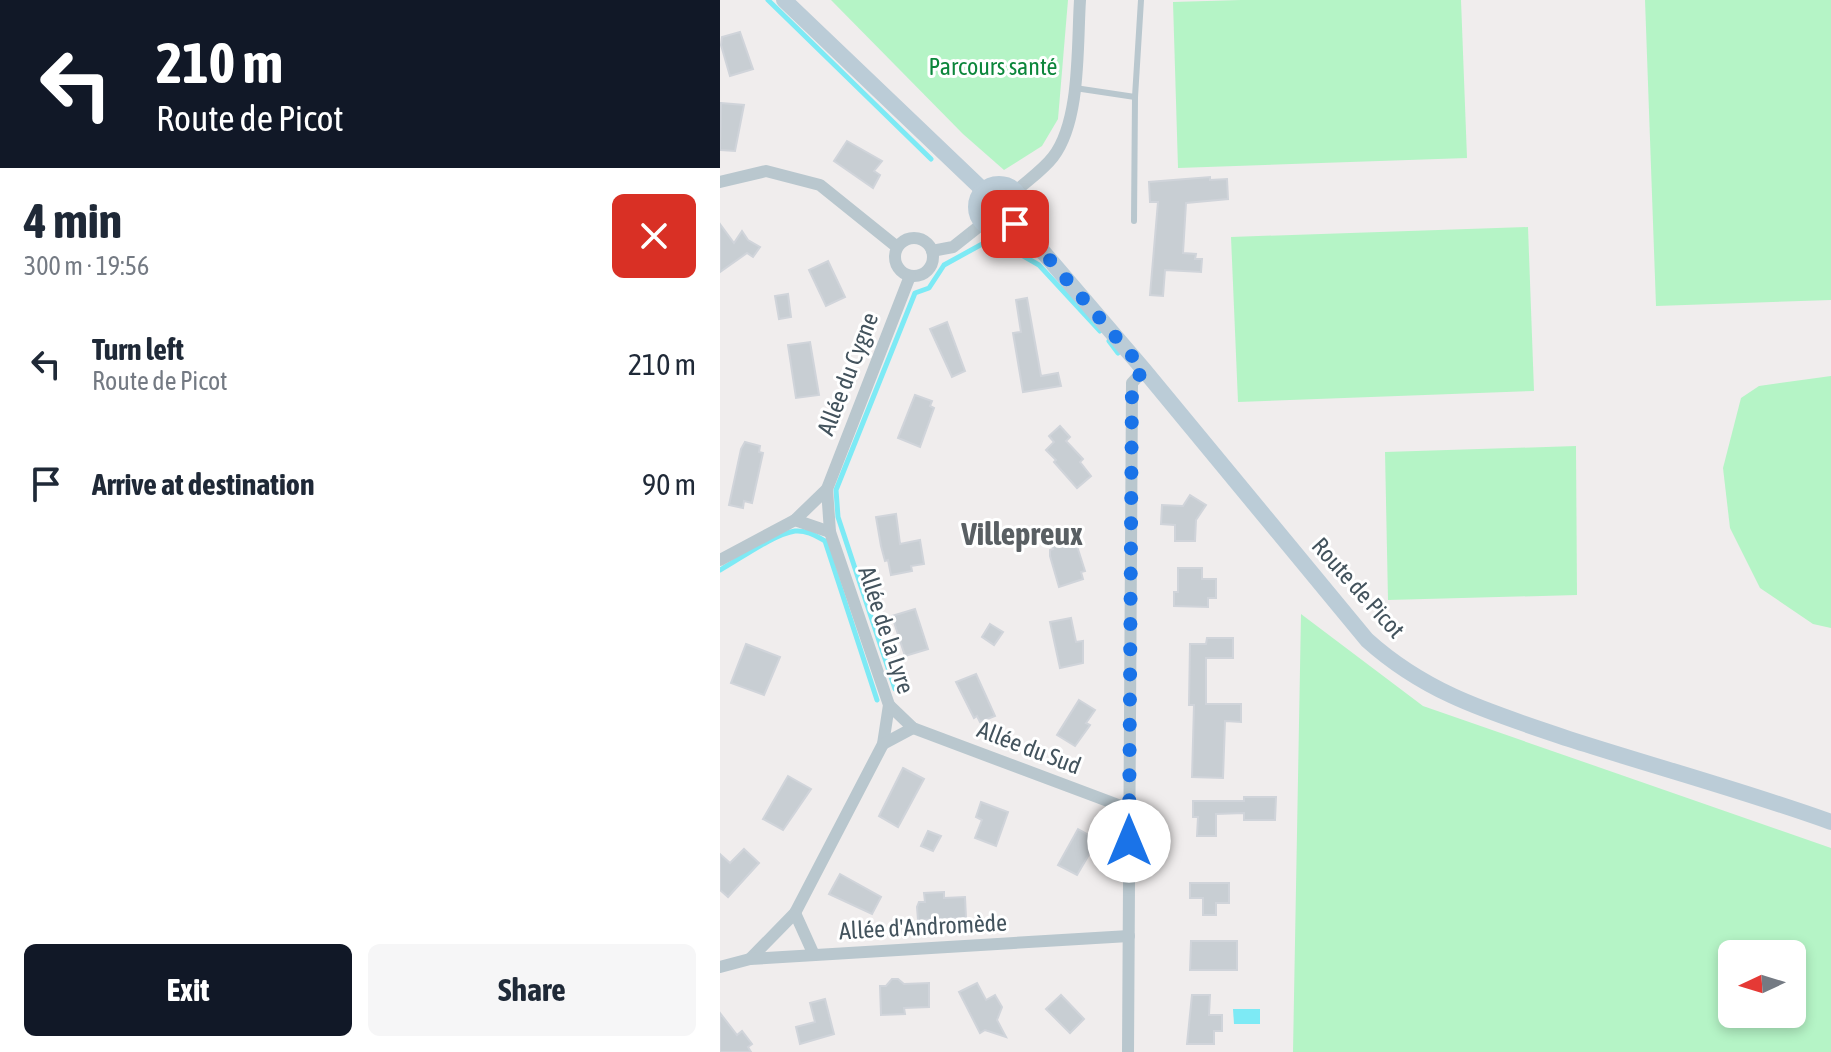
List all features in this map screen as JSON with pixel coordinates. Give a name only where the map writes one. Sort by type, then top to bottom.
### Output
[{"type":"main road","points":[[784,0],[983,190]]},
{"type":"main road","points":[[1003,184],[1016,191],[1022,212],[1015,224],[1009,229],[995,231],[982,224],[976,203],[983,190],[1003,184]]},
{"type":"main road","name":"Route de Picot","points":[[1015,224],[1044,253],[1144,370],[1367,640],[1417,679],[1515,721],[1831,822]]},
{"type":"street","points":[[1016,191],[1052,158],[1066,135],[1074,88],[1080,0]]},
{"type":"street","points":[[720,182],[766,171],[820,185],[897,247]]},
{"type":"street","points":[[932,251],[953,247],[982,224]]},
{"type":"street","points":[[914,238],[925,242],[932,251],[930,268],[921,275],[904,274],[894,259],[897,247],[914,238]]},
{"type":"street","name":"Allée du Cygne","points":[[827,489],[910,276]]},
{"type":"street","points":[[1128,1052],[1132,383],[1144,370]]},
{"type":"street","points":[[720,560],[795,520],[827,489]]},
{"type":"street","name":"Allée de la Lyre","points":[[750,959],[795,913],[883,744],[889,705],[830,532],[827,489]]},
{"type":"street","points":[[795,520],[830,532]]},
{"type":"street","name":"Allée du Sud","points":[[889,705],[913,728],[1129,809]]},
{"type":"street","points":[[883,744],[913,728]]},
{"type":"street","points":[[795,913],[814,955]]},
{"type":"street","name":"Allée d'Andromède","points":[[720,967],[750,959],[1129,936]]},
{"type":"lane","points":[[1134,221],[1135,97],[1141,0]]},
{"type":"lane","points":[[1074,88],[1135,97]]},
{"type":"green space","name":"Parcours santé","points":[[831,0],[1068,0],[1058,119],[1042,146],[1004,170],[963,134]]},
{"type":"green space","points":[[1461,0],[1467,158],[1178,168],[1173,2]]},
{"type":"green space","points":[[1645,0],[1831,0],[1831,300],[1656,306]]},
{"type":"green space","points":[[1528,227],[1534,391],[1238,402],[1231,237]]},
{"type":"green space","points":[[1831,376],[1831,628],[1813,624],[1760,588],[1730,528],[1723,468],[1741,398],[1759,386]]},
{"type":"green space","points":[[1576,446],[1577,595],[1388,600],[1385,452]]},
{"type":"green space","points":[[1301,614],[1423,706],[1831,848],[1831,1052],[1293,1052]]},
{"type":"water","points":[[1233,1009],[1260,1009],[1260,1024],[1234,1024]]},
{"type":"building","points":[[740,32],[753,69],[730,76],[721,45],[722,37]]},
{"type":"building","points":[[721,103],[744,105],[735,151],[720,150]]},
{"type":"building","points":[[847,141],[882,161],[874,171],[880,175],[873,188],[834,161]]},
{"type":"building","points":[[1210,177],[1210,180],[1227,179],[1228,199],[1186,203],[1183,253],[1196,254],[1195,259],[1202,259],[1201,272],[1165,270],[1163,296],[1150,295],[1158,202],[1150,202],[1149,182]]},
{"type":"building","points":[[720,224],[734,243],[742,231],[748,240],[760,247],[753,257],[747,253],[720,272]]},
{"type":"building","points":[[828,261],[845,297],[826,306],[809,270]]},
{"type":"building","points":[[788,294],[791,317],[779,319],[775,296]]},
{"type":"building","points":[[1027,298],[1041,376],[1058,373],[1061,386],[1023,392],[1013,333],[1021,332],[1016,300]]},
{"type":"building","points":[[947,322],[965,371],[952,377],[930,329]]},
{"type":"building","points":[[810,342],[819,395],[796,398],[788,345]]},
{"type":"building","points":[[915,395],[932,401],[930,406],[934,408],[920,447],[898,438]]},
{"type":"building","points":[[1060,426],[1070,437],[1066,441],[1083,459],[1080,462],[1091,476],[1077,488],[1046,450],[1054,442],[1049,436]]},
{"type":"building","points":[[745,442],[760,446],[759,452],[763,453],[752,503],[744,501],[743,508],[729,505]]},
{"type":"building","points":[[1190,495],[1206,505],[1196,520],[1195,541],[1175,541],[1175,525],[1161,524],[1162,505],[1183,506]]},
{"type":"building","points":[[896,514],[900,544],[920,540],[924,564],[911,566],[912,571],[891,575],[881,546],[876,517]]},
{"type":"building","points":[[1068,530],[1085,571],[1081,572],[1083,579],[1059,587],[1050,556],[1053,549],[1049,535]]},
{"type":"building","points":[[1178,568],[1202,568],[1202,579],[1216,579],[1216,598],[1208,598],[1208,607],[1174,606],[1174,592],[1178,592]]},
{"type":"building","points":[[915,609],[928,649],[905,656],[892,616]]},
{"type":"building","points":[[1071,618],[1076,642],[1083,641],[1083,663],[1060,668],[1050,622]]},
{"type":"building","points":[[990,624],[1003,632],[994,645],[982,637]]},
{"type":"building","points":[[1207,638],[1233,638],[1233,658],[1206,658],[1206,704],[1241,704],[1241,722],[1225,721],[1223,778],[1192,777],[1194,705],[1189,705],[1190,644],[1206,644]]},
{"type":"building","points":[[746,644],[780,657],[764,695],[731,683]]},
{"type":"building","points":[[976,674],[995,716],[980,722],[977,716],[974,718],[956,682]]},
{"type":"building","points":[[1079,700],[1095,710],[1086,723],[1090,725],[1075,746],[1057,735]]},
{"type":"building","points":[[903,768],[924,779],[898,827],[879,816]]},
{"type":"building","points":[[788,776],[811,789],[783,830],[763,819]]},
{"type":"building","points":[[1244,797],[1276,797],[1275,820],[1244,820],[1244,813],[1216,814],[1216,836],[1197,836],[1198,817],[1193,817],[1193,801],[1244,801]]},
{"type":"building","points":[[981,802],[1008,812],[996,846],[975,838],[982,820],[976,817]]},
{"type":"building","points":[[1078,829],[1092,837],[1089,843],[1094,846],[1077,875],[1058,865]]},
{"type":"building","points":[[928,831],[941,836],[933,851],[921,846]]},
{"type":"building","points":[[744,849],[759,863],[728,897],[720,890],[720,854],[730,863]]},
{"type":"building","points":[[840,874],[881,897],[872,914],[829,894]]},
{"type":"building","points":[[1190,883],[1229,883],[1229,903],[1216,903],[1216,915],[1203,915],[1203,898],[1190,898]]},
{"type":"building","points":[[944,892],[944,898],[965,897],[966,918],[918,920],[917,907],[919,902],[925,902],[924,893]]},
{"type":"building","points":[[1191,941],[1237,941],[1237,970],[1190,970]]},
{"type":"building","points":[[892,979],[904,984],[929,983],[929,1007],[904,1008],[905,1014],[881,1015],[880,986],[886,986]]},
{"type":"building","points":[[977,983],[986,1000],[995,995],[1002,1007],[997,1020],[1006,1037],[985,1030],[980,1033],[959,992]]},
{"type":"building","points":[[1061,995],[1084,1019],[1070,1033],[1046,1009]]},
{"type":"building","points":[[1192,995],[1210,995],[1209,1015],[1222,1015],[1222,1031],[1214,1031],[1214,1044],[1187,1044]]},
{"type":"building","points":[[825,999],[834,1034],[800,1044],[796,1027],[815,1022],[810,1003]]},
{"type":"building","points":[[720,1013],[737,1035],[742,1031],[752,1044],[748,1047],[751,1052],[720,1052]]},
{"type":"waterway","points":[[768,0],[931,159]]},
{"type":"waterway","points":[[999,242],[1039,265],[1100,331]]},
{"type":"waterway","points":[[895,689],[838,517],[836,490],[915,293],[929,288],[944,265],[984,243]]},
{"type":"waterway","points":[[1109,341],[1118,353]]},
{"type":"waterway","points":[[720,570],[787,533],[803,531],[825,541],[877,700]]},
{"type":"district","name":"Villepreux","points":[[1022,534]]},
{"type":"route","points":[[1015,224],[1044,253],[1144,370],[1132,383],[1129,841]]}]
